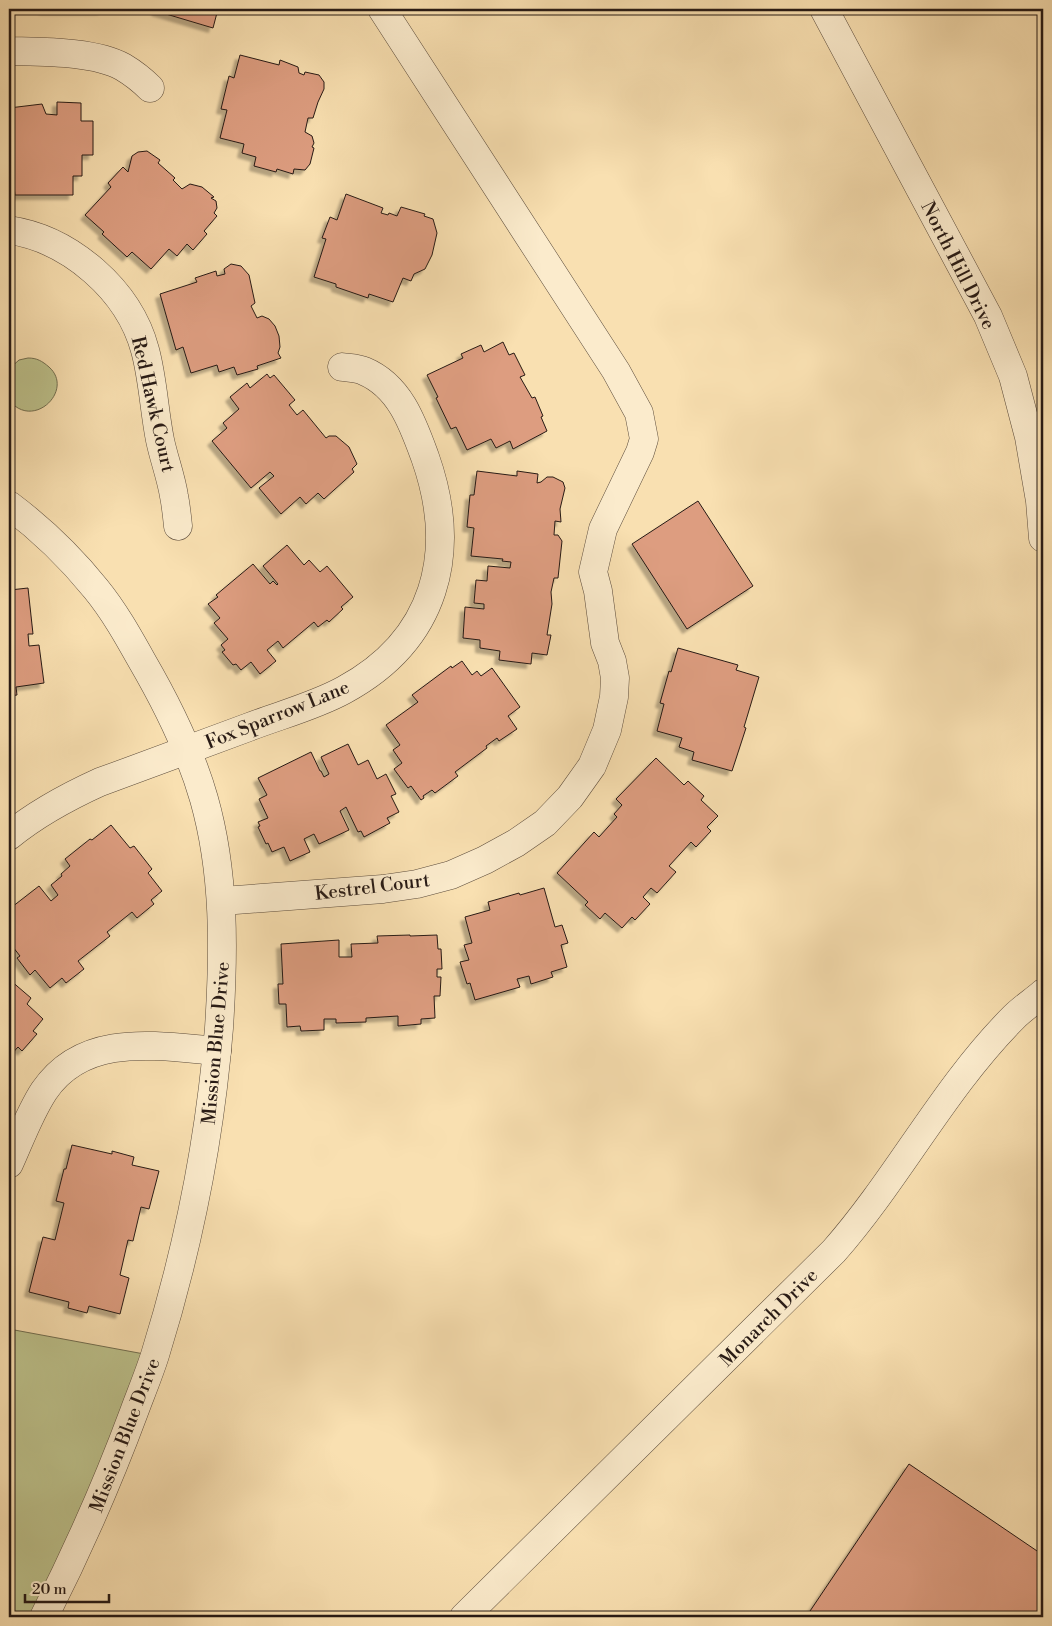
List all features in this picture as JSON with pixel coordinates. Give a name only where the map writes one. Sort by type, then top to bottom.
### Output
[{"type":"street","name":"Kestrel Court","points":[[222,901],[383,889],[418,884],[451,875],[516,844],[545,823],[570,797],[592,766],[606,730],[614,697],[615,678],[612,661],[605,643],[598,591],[593,572],[603,529],[640,452],[644,439],[639,413],[616,371],[382,9]]},
{"type":"street","name":"North Hill Drive","points":[[824,9],[988,316],[1013,376],[1029,437],[1040,501],[1043,538]]},
{"type":"street","points":[[9,51],[99,58],[122,66],[150,88]]},
{"type":"street","name":"Red Hawk Court","points":[[9,230],[44,240],[73,255],[96,273],[117,295],[135,323],[145,349],[160,440],[174,496],[178,526]]},
{"type":"street","name":"Fox Sparrow Lane","points":[[9,836],[30,819],[64,799],[100,782],[342,691],[383,664],[402,645],[417,624],[430,599],[437,572],[440,540],[438,508],[430,472],[418,436],[401,401],[388,384],[364,371],[342,367]]},
{"type":"street","name":"Mission Blue Drive","points":[[9,505],[67,556],[97,590],[125,632],[165,701],[196,774],[204,802],[215,853],[222,901],[222,955],[217,1051],[209,1126],[194,1206],[155,1356],[102,1495],[72,1563],[44,1617]]},
{"type":"street","name":"Monarch Drive","points":[[464,1617],[834,1251],[860,1222],[974,1061],[1015,1016],[1043,993]]},
{"type":"street","points":[[9,1164],[34,1108],[45,1090],[61,1072],[79,1059],[101,1050],[121,1046],[217,1051]]},
{"type":"green space","points":[[28,358],[39,360],[49,367],[56,376],[57,386],[54,396],[48,404],[39,409],[29,411],[19,408],[9,400],[9,369],[19,360]]},
{"type":"green space","points":[[9,1329],[155,1356],[44,1617],[9,1617]]},
{"type":"building","points":[[102,9],[102,10],[44,10]]},
{"type":"building","points":[[157,9],[218,9],[213,28],[156,11]]},
{"type":"building","points":[[240,55],[279,65],[280,60],[298,67],[299,73],[304,75],[305,72],[319,75],[324,82],[324,89],[313,118],[308,118],[305,132],[312,136],[314,143],[312,147],[314,148],[310,164],[305,170],[294,169],[293,174],[277,169],[276,172],[254,166],[256,157],[242,153],[244,144],[220,138],[227,110],[221,109],[229,76],[234,78]]},
{"type":"building","points":[[57,102],[81,103],[81,121],[93,121],[93,155],[82,155],[82,176],[73,176],[73,195],[15,195],[14,187],[9,187],[9,108],[42,104],[46,114],[57,115]]},
{"type":"building","points":[[147,151],[160,160],[158,163],[175,178],[173,180],[182,189],[190,184],[202,187],[214,197],[211,198],[216,201],[217,208],[214,213],[217,216],[204,231],[207,234],[193,250],[187,244],[177,256],[169,249],[151,269],[132,252],[127,257],[85,215],[111,187],[108,183],[123,167],[128,172],[132,156],[138,152]]},
{"type":"building","points":[[346,194],[383,208],[381,213],[397,216],[401,207],[425,214],[424,216],[433,219],[437,233],[432,255],[425,269],[414,274],[411,281],[403,278],[393,302],[369,294],[368,298],[314,277],[326,239],[322,238],[330,217],[337,220]]},
{"type":"building","points":[[231,264],[241,266],[249,275],[255,303],[251,306],[257,318],[262,316],[269,319],[275,326],[279,336],[280,347],[278,353],[281,358],[257,366],[258,369],[237,375],[234,367],[219,372],[217,365],[191,373],[183,347],[176,350],[160,294],[197,282],[195,278],[216,271],[217,276],[225,274],[224,269]]},
{"type":"building","points":[[503,342],[509,355],[514,353],[525,375],[520,377],[532,398],[535,397],[547,431],[513,449],[510,441],[496,448],[491,439],[467,450],[456,427],[451,429],[427,375],[463,358],[461,354],[481,345],[484,352]]},
{"type":"building","points":[[267,374],[270,378],[274,375],[295,400],[289,405],[297,415],[303,410],[326,438],[336,436],[349,447],[357,464],[352,469],[354,472],[324,499],[318,493],[306,504],[300,497],[281,514],[259,488],[274,476],[270,472],[251,488],[212,441],[227,428],[223,423],[239,409],[230,397],[247,383],[250,388]]},
{"type":"building","points":[[477,471],[517,476],[517,471],[538,474],[537,483],[547,477],[553,477],[563,482],[565,488],[560,509],[561,522],[555,521],[554,535],[558,535],[562,541],[558,578],[554,578],[551,592],[552,604],[547,635],[551,635],[547,655],[532,653],[531,664],[499,660],[500,651],[480,648],[480,640],[463,638],[465,607],[484,609],[484,604],[474,603],[476,580],[487,581],[488,566],[510,568],[511,562],[502,561],[503,559],[471,556],[474,528],[467,527],[470,495],[474,495]]},
{"type":"building","points":[[698,501],[753,586],[687,629],[632,544]]},
{"type":"building","points":[[287,545],[304,565],[309,560],[320,572],[327,566],[353,597],[341,607],[343,609],[329,622],[327,620],[318,627],[314,622],[283,648],[278,641],[267,650],[276,661],[260,674],[251,662],[241,670],[236,664],[233,665],[222,652],[225,650],[221,645],[228,639],[214,623],[220,618],[208,604],[253,564],[270,584],[273,581],[277,585],[263,566]]},
{"type":"building","points":[[9,588],[10,590],[28,588],[33,634],[28,634],[29,646],[39,645],[44,683],[16,687],[17,695],[9,696]]},
{"type":"building","points":[[678,648],[738,665],[736,670],[759,677],[744,727],[746,728],[732,771],[692,760],[694,752],[679,747],[682,738],[657,731],[664,704],[660,703]]},
{"type":"building","points":[[462,661],[472,675],[477,671],[481,676],[492,668],[520,707],[508,716],[517,729],[499,741],[497,738],[486,746],[487,748],[455,772],[458,776],[435,793],[432,790],[423,796],[424,798],[421,800],[411,786],[408,788],[394,769],[402,763],[393,750],[400,745],[386,725],[418,702],[412,695],[451,666],[452,668]]},
{"type":"building","points":[[348,744],[358,765],[368,760],[377,779],[386,774],[396,794],[391,796],[399,812],[387,818],[390,823],[364,837],[361,831],[358,832],[346,807],[340,811],[349,830],[319,844],[314,834],[304,839],[310,852],[290,861],[284,847],[272,852],[258,827],[260,826],[258,822],[268,818],[259,799],[267,795],[258,778],[311,752],[324,777],[329,774],[321,757]]},
{"type":"building","points":[[656,758],[684,785],[688,781],[704,796],[701,800],[718,816],[707,827],[711,831],[696,847],[691,842],[669,866],[676,872],[657,893],[651,888],[643,897],[650,904],[635,920],[632,917],[622,928],[605,913],[600,919],[585,905],[588,902],[557,873],[594,832],[599,837],[617,817],[614,814],[622,805],[616,799]]},
{"type":"building","points":[[111,825],[130,848],[134,846],[152,869],[148,873],[162,891],[151,900],[154,904],[137,918],[132,912],[107,932],[110,936],[78,961],[84,969],[66,983],[62,978],[50,988],[35,970],[30,975],[17,958],[20,956],[9,942],[9,913],[13,909],[12,907],[39,886],[51,901],[58,895],[51,885],[70,866],[65,859]]},
{"type":"building","points":[[544,888],[555,927],[562,925],[568,943],[561,945],[567,967],[551,972],[553,977],[531,984],[529,976],[517,979],[520,987],[475,1000],[470,983],[467,984],[460,962],[469,960],[464,945],[472,943],[465,917],[490,910],[488,902]]},
{"type":"building","points":[[437,935],[438,949],[441,949],[442,969],[437,969],[437,977],[441,977],[440,996],[434,996],[435,1018],[421,1019],[421,1024],[398,1026],[398,1016],[366,1018],[366,1022],[336,1023],[336,1019],[324,1019],[324,1030],[301,1031],[300,1026],[287,1027],[286,1004],[279,1004],[278,984],[283,984],[281,944],[339,940],[339,957],[352,957],[351,944],[378,943],[377,936]]},
{"type":"building","points":[[10,980],[31,998],[27,1004],[43,1019],[33,1031],[37,1034],[22,1051],[18,1047],[9,1057]]},
{"type":"building","points":[[9,1057],[13,1061],[9,1066]]},
{"type":"building","points":[[72,1145],[112,1154],[112,1151],[134,1157],[132,1165],[159,1171],[149,1209],[141,1207],[133,1241],[128,1240],[120,1275],[129,1278],[120,1314],[89,1306],[87,1313],[68,1308],[69,1302],[29,1292],[43,1237],[55,1240],[64,1203],[56,1201]]},
{"type":"building","points":[[909,1464],[1043,1555],[1043,1617],[806,1617]]}]
